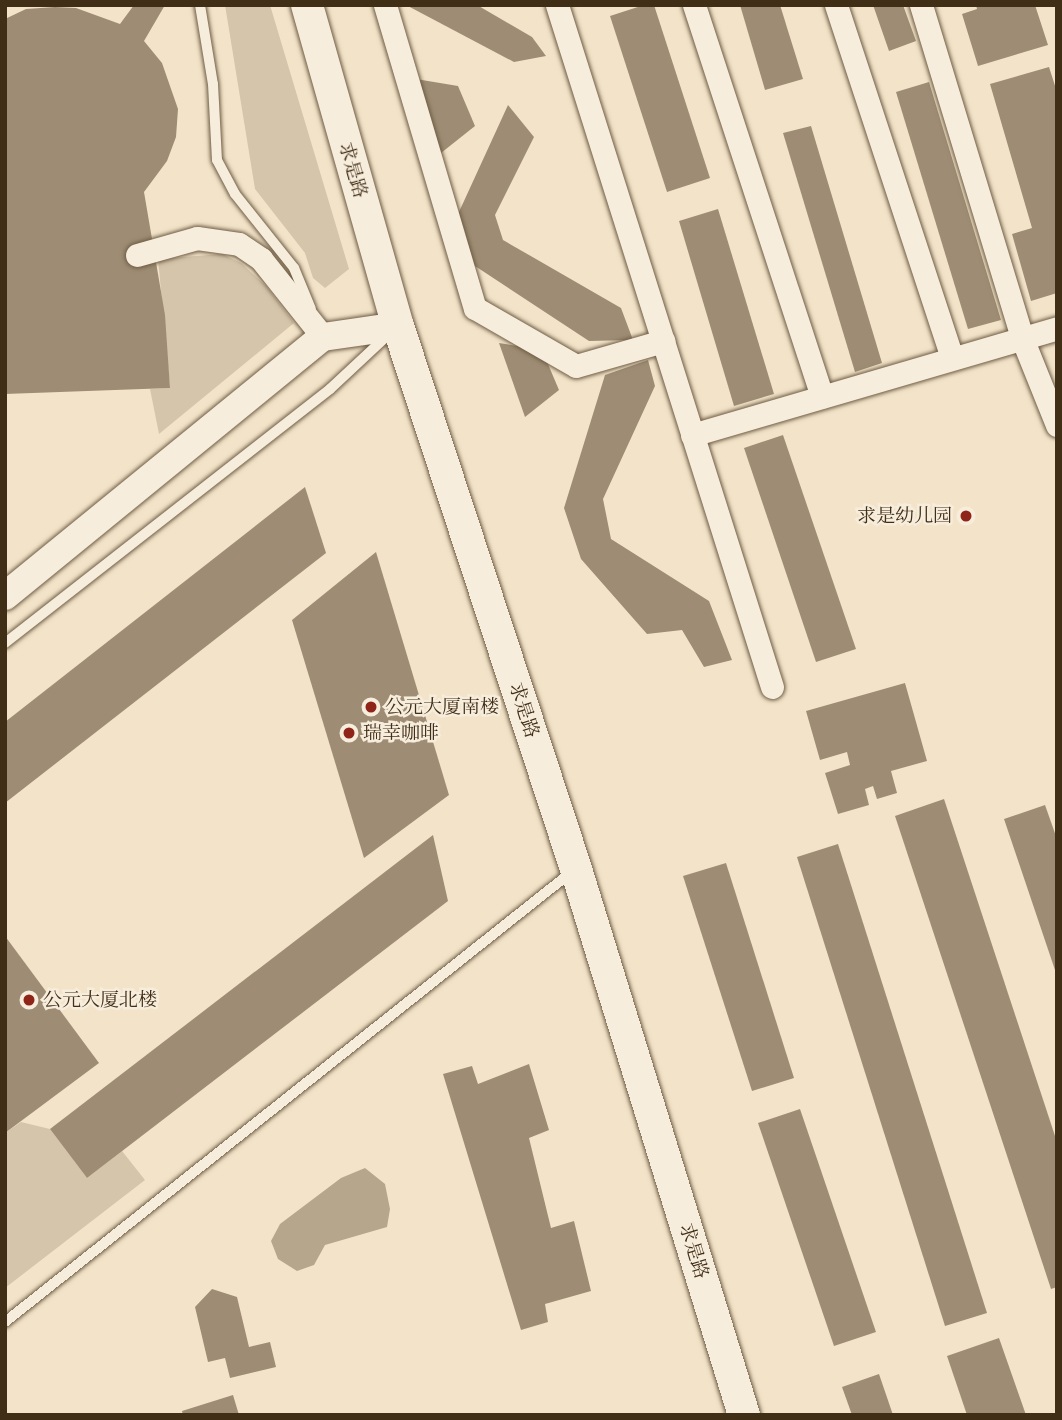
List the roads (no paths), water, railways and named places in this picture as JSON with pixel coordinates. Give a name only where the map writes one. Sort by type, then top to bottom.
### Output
[{"type":"main road","name":"求是路","points":[[307,5],[398,326],[576,869],[744,1415]]},
{"type":"street","points":[[385,5],[475,308],[576,366],[663,341]]},
{"type":"street","points":[[557,5],[772,687]]},
{"type":"street","points":[[694,5],[822,397]]},
{"type":"street","points":[[836,5],[952,358]]},
{"type":"street","points":[[921,5],[1022,338],[1057,425]]},
{"type":"street","points":[[137,255],[197,238],[220,239],[239,244],[261,259],[323,337]]},
{"type":"street","points":[[5,596],[323,337],[398,326]]},
{"type":"street","points":[[692,435],[1057,328]]},
{"type":"lane","points":[[200,5],[213,84],[217,160],[235,194],[294,268],[323,337]]},
{"type":"lane","points":[[5,643],[330,389],[398,326]]},
{"type":"lane","points":[[5,1322],[576,869]]},
{"type":"place","name":"求是幼儿园","points":[[966,516]]},
{"type":"place","name":"公元大厦南楼","points":[[371,707]]},
{"type":"place","name":"瑞幸咖啡","points":[[349,733]]},
{"type":"place","name":"公元大厦北楼","points":[[29,1000]]}]
